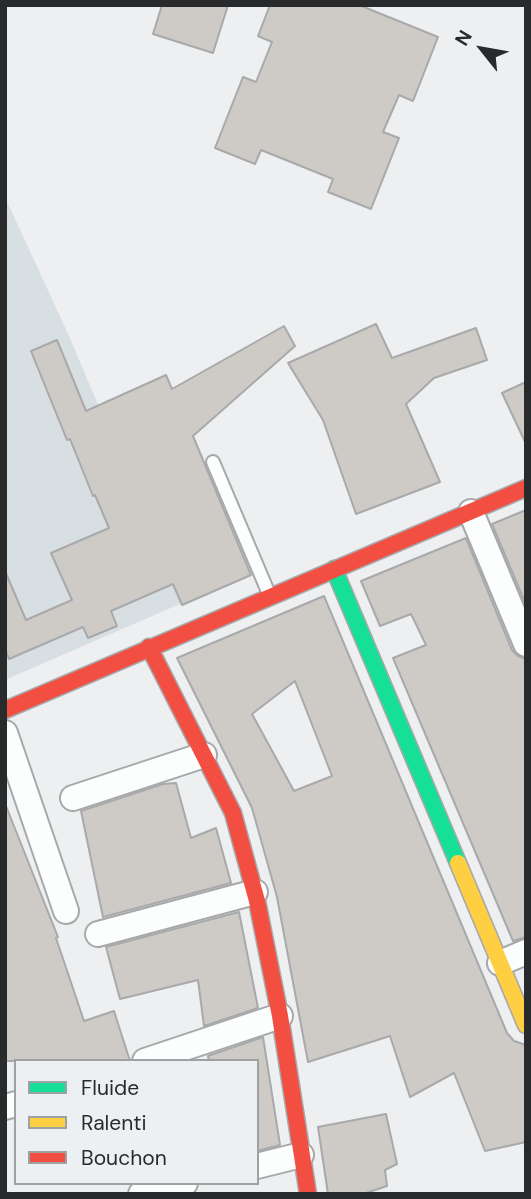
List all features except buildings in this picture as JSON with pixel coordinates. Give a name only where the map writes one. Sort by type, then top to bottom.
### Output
[{"type":"street","points":[[5,710],[526,488]]},
{"type":"street","points":[[471,512],[526,644]]},
{"type":"street","points":[[334,569],[526,1025]]},
{"type":"street","points":[[149,647],[233,813],[255,892],[280,1016],[308,1194]]},
{"type":"street","points":[[5,733],[66,911]]},
{"type":"street","points":[[73,798],[204,755]]},
{"type":"street","points":[[98,934],[255,892]]},
{"type":"street","points":[[500,963],[526,952]]},
{"type":"street","points":[[151,1059],[280,1016]]},
{"type":"street","points":[[259,1166],[302,1156]]},
{"type":"street","points":[[141,1194],[177,1185]]},
{"type":"lane","points":[[213,462],[270,596]]},
{"type":"shaded area","points":[[5,197],[69,336],[182,603],[5,680]]},
{"type":"traffic: fast","points":[[334,569],[458,863]]},
{"type":"traffic: slow","points":[[458,863],[526,1025]]},
{"type":"traffic: jam","points":[[5,710],[526,488]]},
{"type":"traffic: jam","points":[[149,647],[233,813],[257,901],[280,1016],[308,1194]]}]
